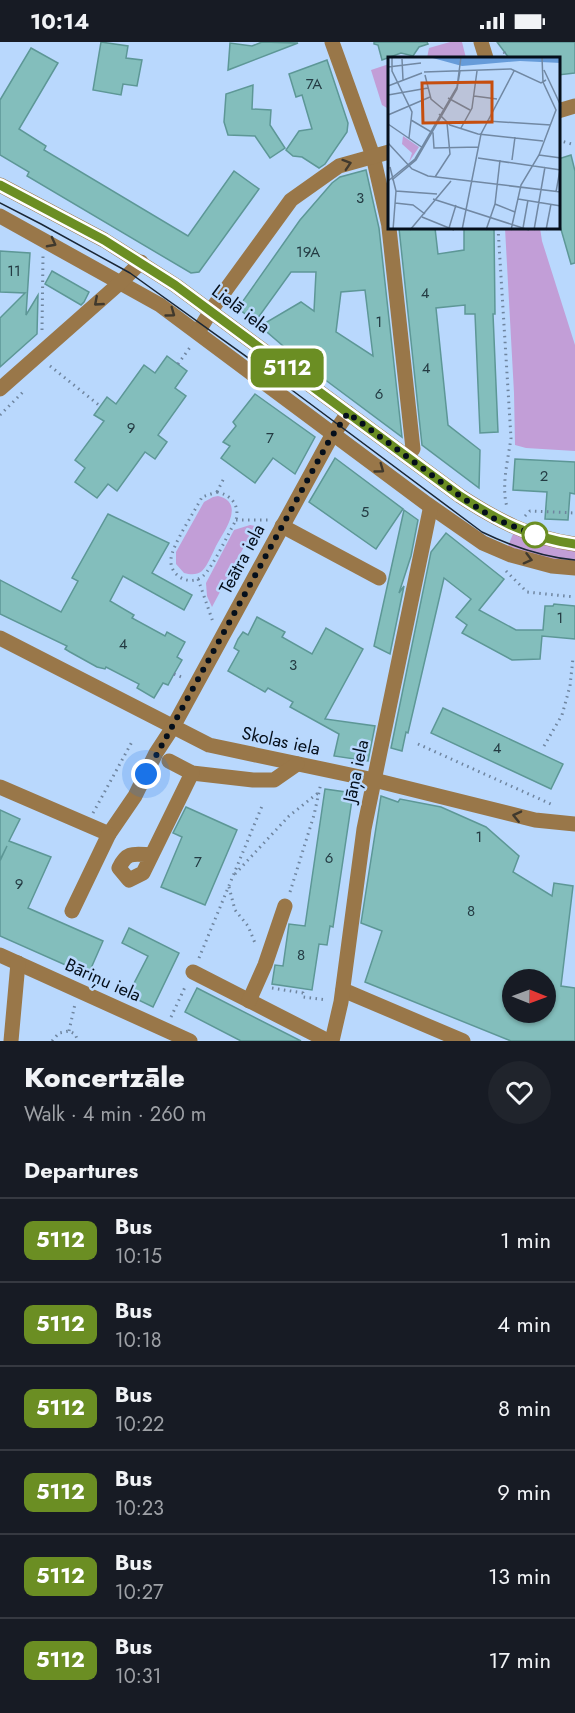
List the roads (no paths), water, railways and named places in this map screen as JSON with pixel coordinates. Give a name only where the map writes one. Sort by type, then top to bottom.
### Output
[{"type":"street","points":[[332,42],[373,156],[388,223]]},
{"type":"street","points":[[481,42],[486,57]]},
{"type":"street","points":[[560,110],[575,106]]},
{"type":"street","points":[[196,338],[212,311],[291,200],[339,166],[388,152]]},
{"type":"street","name":"Lielā iela","points":[[0,185],[86,229],[141,262],[212,311],[460,496],[493,518],[555,541],[575,544]]},
{"type":"street","points":[[0,216],[160,305],[196,338],[483,543],[511,555],[552,566],[575,568]]},
{"type":"street","points":[[389,230],[413,449]]},
{"type":"street","points":[[2,385],[141,262]]},
{"type":"street","name":"Teātra iela","points":[[72,911],[109,834],[135,796],[156,753],[173,727],[275,527],[348,413]]},
{"type":"street","name":"Jāņa iela","points":[[335,1039],[364,829],[430,510]]},
{"type":"street","points":[[275,527],[379,578]]},
{"type":"street","name":"Skolas iela","points":[[0,638],[209,745],[374,780],[535,820],[569,823]]},
{"type":"street","points":[[169,761],[192,773],[253,780],[274,780],[297,764]]},
{"type":"street","points":[[151,855],[192,773]]},
{"type":"street","points":[[0,787],[109,834]]},
{"type":"street","points":[[249,1001],[265,965],[285,906]]},
{"type":"street","name":"Bāriņu iela","points":[[0,955],[190,1041]]},
{"type":"street","points":[[11,1041],[18,963]]},
{"type":"street","points":[[193,972],[249,1001],[335,1039]]},
{"type":"street","points":[[342,996],[459,1040]]},
{"type":"tram line","points":[[0,203],[130,273],[265,370],[482,532],[527,550],[575,560]]}]
